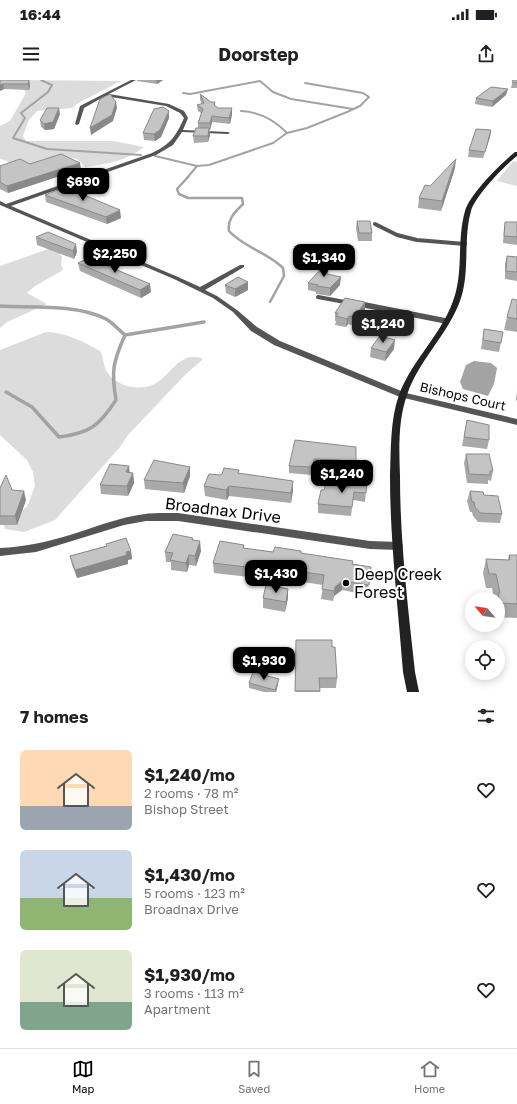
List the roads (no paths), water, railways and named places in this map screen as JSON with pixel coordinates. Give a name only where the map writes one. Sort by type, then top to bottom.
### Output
[{"type":"street","points":[[77,124],[82,107],[134,80]]},
{"type":"street","points":[[3,205],[154,154],[173,144],[186,118],[182,112],[167,105],[105,95]]},
{"type":"street","points":[[180,131],[228,133]]},
{"type":"street","points":[[413,692],[409,672],[398,546],[395,487],[396,436],[403,395],[423,357],[446,321],[458,297],[469,207],[515,157]]},
{"type":"street","name":"Bishops Court","points":[[3,205],[162,272],[200,290],[227,304],[254,329],[277,343],[403,395],[517,422]]},
{"type":"street","points":[[200,290],[242,266]]},
{"type":"street","name":"Broadnax Drive","points":[[0,552],[17,552],[43,546],[126,521],[156,516],[370,545],[398,546]]},
{"type":"lane","points":[[375,224],[397,235],[417,240],[465,244]]},
{"type":"lane","points":[[318,297],[446,321]]},
{"type":"waterway","points":[[41,80],[52,85],[48,92],[21,113],[25,118],[13,138],[47,149],[141,155]]},
{"type":"waterway","points":[[183,93],[190,94],[260,81],[273,92],[291,99],[353,109]]},
{"type":"waterway","points":[[287,133],[307,128],[347,112],[360,106],[369,97],[363,93],[305,83]]},
{"type":"waterway","points":[[241,111],[266,117],[272,120],[287,133]]},
{"type":"waterway","points":[[197,166],[209,165],[273,143],[287,133]]},
{"type":"waterway","points":[[155,156],[197,166]]},
{"type":"waterway","points":[[187,178],[197,166]]},
{"type":"waterway","points":[[188,177],[177,189],[179,194],[188,198],[242,198],[243,204],[230,219],[229,231],[235,237],[277,262],[283,268],[284,276],[270,302]]},
{"type":"waterway","points":[[0,306],[54,308],[82,311],[106,319],[125,335]]},
{"type":"waterway","points":[[125,335],[204,322]]},
{"type":"waterway","points":[[6,392],[32,407],[59,437],[79,433],[93,427],[99,422],[116,400],[113,374],[118,352],[125,335]]},
{"type":"place","name":"Deep Creek Forest","points":[[346,583]]}]
